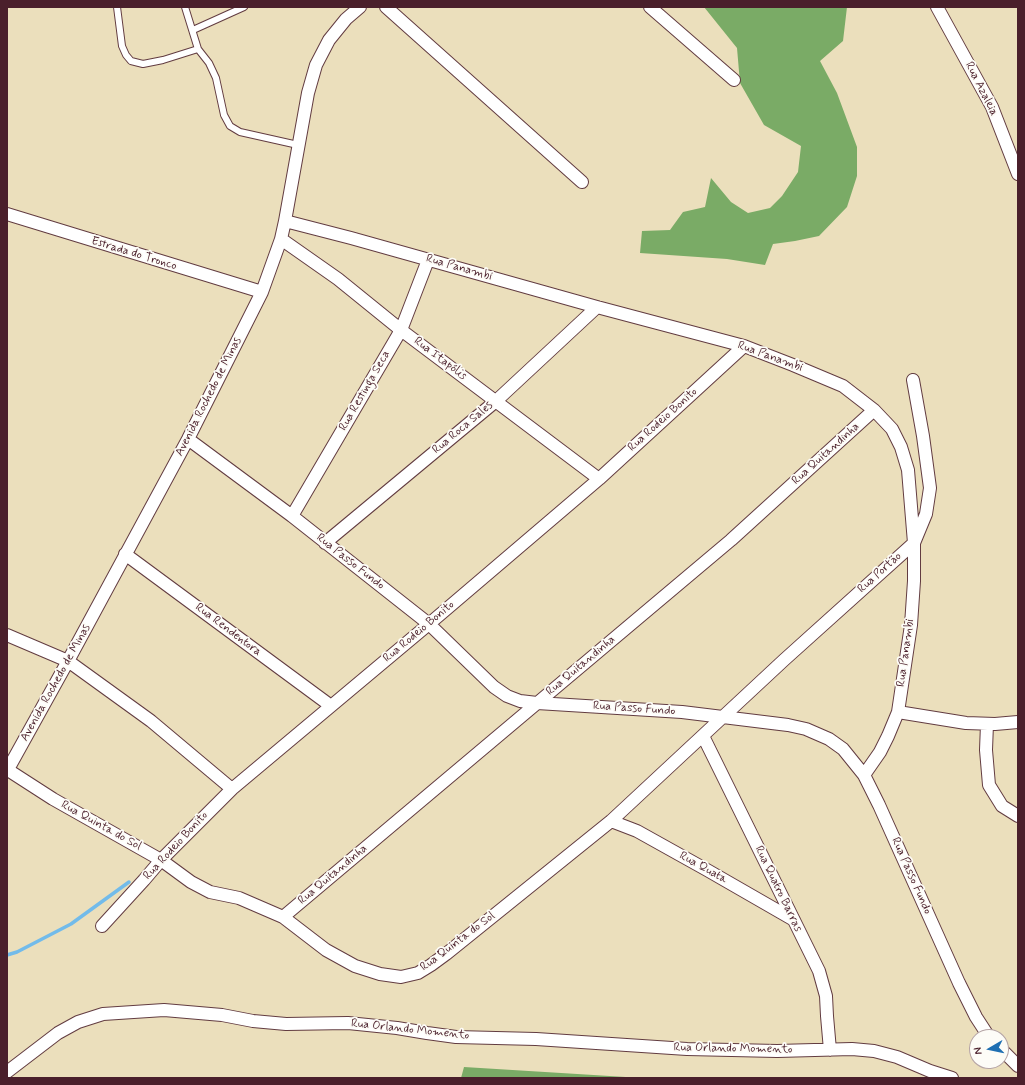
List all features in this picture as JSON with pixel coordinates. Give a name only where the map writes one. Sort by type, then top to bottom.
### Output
[{"type":"street","name":"Avenida Rochedo de Minas","points":[[8,770],[188,438],[262,292],[285,221],[308,93],[316,65],[329,40],[346,19],[360,7]]},
{"type":"street","points":[[386,7],[582,182]]},
{"type":"street","points":[[650,7],[734,80]]},
{"type":"street","name":"Rua Azaleia","points":[[937,7],[992,106],[1018,174]]},
{"type":"street","name":"Estrada do Tronco","points":[[7,214],[262,292]]},
{"type":"street","name":"Rua Panambi","points":[[285,221],[351,238],[596,307],[744,346],[842,386],[874,410],[892,429],[908,470],[914,543],[914,581],[911,625],[898,712],[880,752],[864,775]]},
{"type":"street","name":"Rua Itapólis","points":[[280,239],[338,279],[401,330],[599,479]]},
{"type":"street","name":"Rua Restinga Seca","points":[[292,516],[401,330],[428,260]]},
{"type":"street","name":"Rua Roca Sales","points":[[325,543],[496,401],[596,307]]},
{"type":"street","name":"Rua Rodeio Bonito","points":[[102,926],[161,860],[232,789],[599,479],[744,346]]},
{"type":"street","name":"Rua Portão","points":[[724,717],[784,660],[914,543],[926,514],[930,488],[913,380]]},
{"type":"street","name":"Rua Quitandinha","points":[[284,917],[731,540],[874,410]]},
{"type":"street","name":"Rua Passo Fundo","points":[[188,438],[292,516],[429,624],[494,687],[507,696],[520,702],[682,712],[788,725],[806,729],[828,739],[843,749],[864,775],[959,983],[984,1029]]},
{"type":"street","name":"Rua Rendentora","points":[[126,554],[331,706]]},
{"type":"street","points":[[7,635],[68,661],[151,721],[232,789]]},
{"type":"street","points":[[898,712],[966,723],[987,724],[1018,722]]},
{"type":"street","name":"Rua Quinta do Sol","points":[[8,770],[78,814],[161,860],[191,882],[210,892],[239,898],[284,917],[326,950],[355,966],[380,974],[400,977],[418,973],[432,965],[446,954],[611,821],[724,717]]},
{"type":"street","points":[[987,724],[986,750],[989,784],[1002,806],[1018,816]]},
{"type":"street","name":"Rua Quatro Barras","points":[[703,736],[819,971],[826,996],[830,1050]]},
{"type":"street","name":"Rua Quata","points":[[611,821],[637,831],[794,920]]},
{"type":"street","name":"Rua Orlando Momento","points":[[7,1072],[58,1033],[78,1022],[103,1014],[164,1010],[222,1015],[253,1021],[286,1024],[348,1023],[390,1027],[456,1037],[536,1039],[694,1050],[777,1051],[852,1049],[874,1051],[897,1057],[930,1071],[952,1078]]},
{"type":"street","points":[[1009,1057],[1018,1066]]},
{"type":"lane","points":[[117,7],[122,46],[126,55],[131,61],[143,64],[156,62],[198,49]]},
{"type":"lane","points":[[185,7],[198,49],[209,63],[216,78],[224,114],[230,126],[240,132],[298,145]]},
{"type":"lane","points":[[193,30],[244,7]]},
{"type":"green space","points":[[704,7],[847,7],[843,41],[820,61],[837,93],[857,147],[857,176],[847,207],[819,236],[773,244],[765,265],[727,259],[640,253],[642,231],[670,230],[683,212],[705,207],[711,178],[731,202],[748,213],[770,208],[782,196],[798,172],[801,146],[764,125],[740,83],[737,48]]},
{"type":"green space","points":[[464,1067],[642,1078],[461,1078]]},
{"type":"waterway","points":[[7,955],[17,952],[71,924],[129,882]]}]
